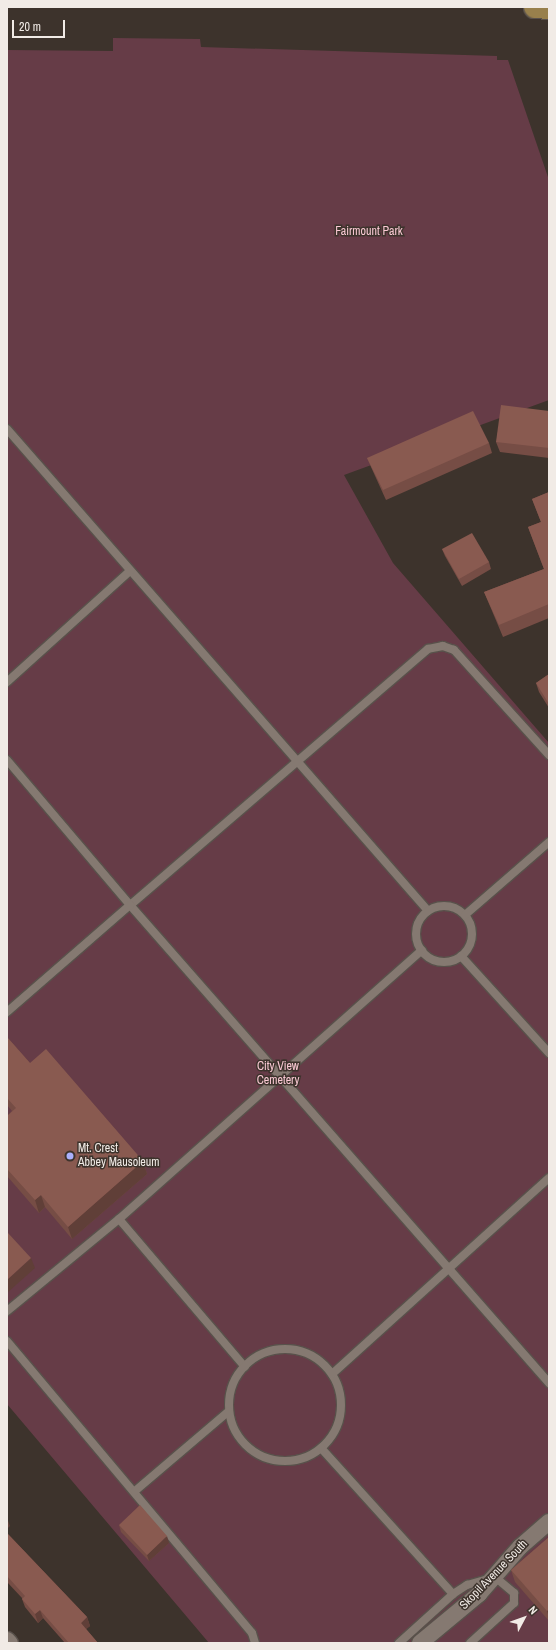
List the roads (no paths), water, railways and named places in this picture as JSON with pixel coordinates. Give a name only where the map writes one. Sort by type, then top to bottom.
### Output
[{"type":"main road","points":[[535,7],[549,8]]},
{"type":"street","name":"Skopil Avenue South","points":[[426,1641],[495,1577],[520,1547],[549,1522]]},
{"type":"street","points":[[7,1640],[10,1643]]},
{"type":"lane","points":[[7,429],[428,911]]},
{"type":"lane","points":[[7,682],[130,571]]},
{"type":"lane","points":[[7,1012],[295,760],[305,758],[428,649],[443,646],[465,660],[549,755]]},
{"type":"lane","points":[[7,760],[278,1077],[549,1383]]},
{"type":"lane","points":[[464,915],[549,842]]},
{"type":"lane","points":[[446,906],[464,915],[472,930],[472,940],[461,956],[436,960],[422,950],[417,925],[428,911],[446,906]]},
{"type":"lane","points":[[7,1311],[119,1219],[422,950]]},
{"type":"lane","points":[[461,956],[549,1053]]},
{"type":"lane","points":[[332,1374],[549,1178]]},
{"type":"lane","points":[[119,1219],[244,1367]]},
{"type":"lane","points":[[7,1341],[135,1491],[252,1633],[255,1643]]},
{"type":"lane","points":[[290,1350],[320,1362],[332,1374],[341,1405],[332,1436],[321,1448],[290,1461],[267,1458],[243,1442],[229,1411],[232,1390],[244,1367],[258,1356],[290,1350]]},
{"type":"lane","points":[[135,1491],[229,1411]]},
{"type":"lane","points":[[321,1448],[453,1594]]},
{"type":"lane","points":[[399,1643],[453,1594],[467,1585],[495,1577],[514,1593],[514,1603],[470,1643]]},
{"type":"place","name":"Mt. Crest Abbey Mausoleum","points":[[70,1156]]},
{"type":"park label","name":"Fairmount Park","points":[[369,232]]},
{"type":"park label","name":"City View Cemetery","points":[[278,1074]]}]
